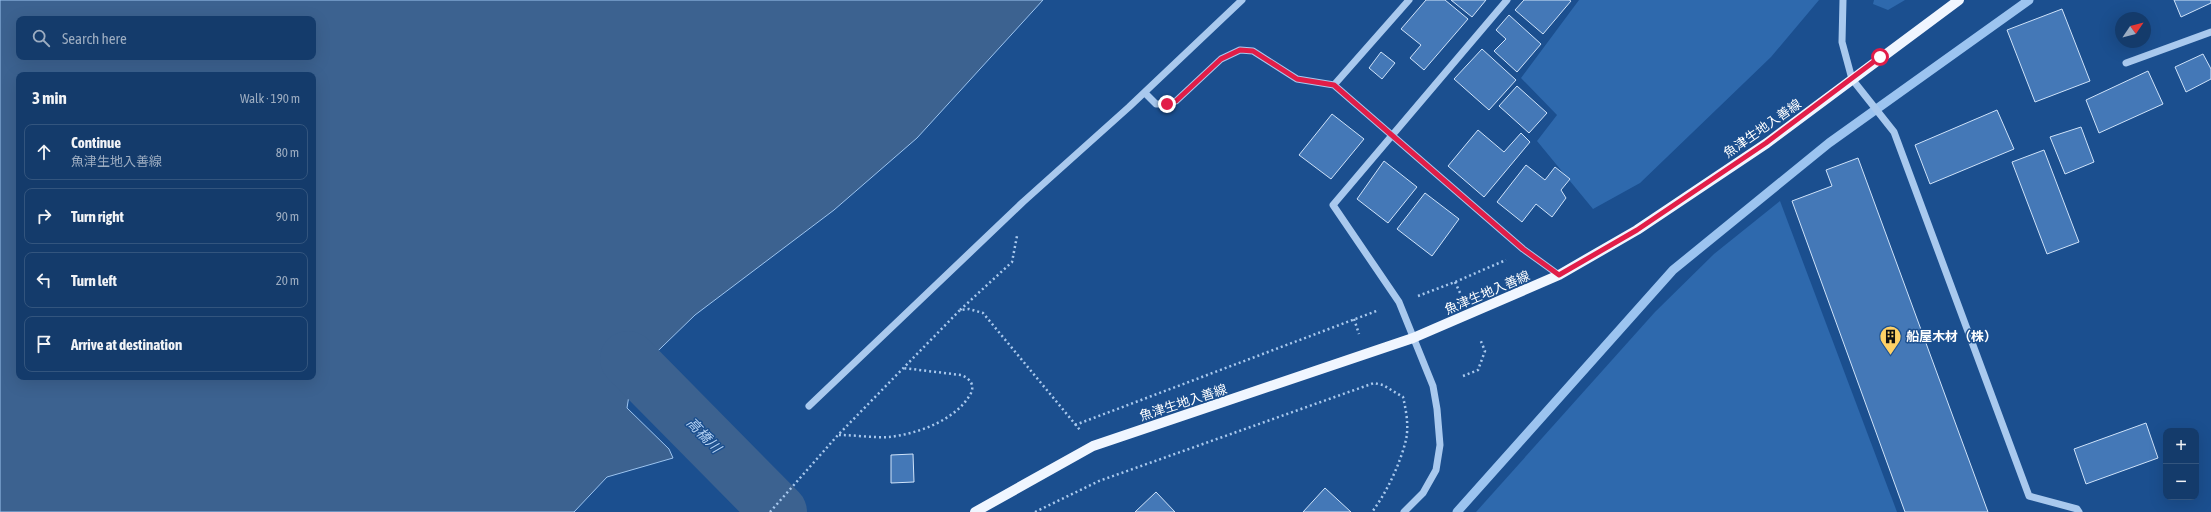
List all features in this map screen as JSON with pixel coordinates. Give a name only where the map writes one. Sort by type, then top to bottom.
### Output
[{"type":"main road","name":"魚津生地入善線","points":[[975,512],[1093,446],[1413,338],[1559,275],[1637,230],[1766,143],[1959,0]]},
{"type":"street","points":[[809,406],[1023,202],[1145,93],[1242,0]]},
{"type":"street","points":[[1334,85],[1409,0]]},
{"type":"street","points":[[1404,512],[1423,493],[1436,470],[1440,445],[1437,409],[1433,386],[1399,302],[1333,205],[1507,0]]},
{"type":"street","points":[[1843,0],[1842,42],[1852,79],[1894,132],[2029,496],[2078,510]]},
{"type":"street","points":[[2126,63],[2211,32]]},
{"type":"street","points":[[1145,93],[1156,104],[1167,104],[1176,101],[1221,59],[1240,50],[1253,51],[1297,79],[1334,85],[1523,249],[1559,275]]},
{"type":"path","points":[[770,512],[838,435],[902,368],[960,310],[1012,262],[1023,202]]},
{"type":"path","points":[[1075,425],[1455,282],[1500,264],[1523,249]]},
{"type":"path","points":[[1455,282],[1461,295]]},
{"type":"path","points":[[960,310],[969,309],[982,313],[1093,446]]},
{"type":"path","points":[[1354,319],[1359,334]]},
{"type":"path","points":[[1463,376],[1478,370],[1485,351],[1480,339]]},
{"type":"path","points":[[838,435],[888,437],[930,427],[951,415],[970,396],[972,383],[961,375],[902,368]]},
{"type":"path","points":[[1373,377],[1374,383]]},
{"type":"path","points":[[1035,512],[1099,481],[1374,383],[1383,385],[1403,397],[1407,416],[1406,439],[1390,479],[1372,512]]},
{"type":"shaded area","points":[[0,0],[1043,0],[917,138],[834,210],[695,315],[632,376],[627,408],[669,449],[673,458],[607,477],[574,512],[0,512]]},
{"type":"shaded area","points":[[1579,0],[1819,0],[1771,57],[1640,183],[1593,209],[1537,141],[1557,115],[1521,78]]},
{"type":"shaded area","points":[[1874,0],[1905,0],[1888,10],[1873,4]]},
{"type":"shaded area","points":[[1780,201],[1897,512],[1476,512],[1655,312],[1714,254]]},
{"type":"building","points":[[1426,0],[1445,0],[1468,19],[1424,70],[1410,58],[1421,45],[1401,29]]},
{"type":"building","points":[[1451,0],[1486,0],[1472,17]]},
{"type":"building","points":[[1524,0],[1571,1],[1543,34],[1515,10]]},
{"type":"building","points":[[2174,0],[2211,0],[2211,3],[2181,17]]},
{"type":"building","points":[[2062,9],[2090,81],[2035,102],[2007,30]]},
{"type":"building","points":[[1509,15],[1541,44],[1517,72],[1494,51],[1506,39],[1496,30]]},
{"type":"building","points":[[1482,49],[1516,80],[1489,110],[1454,79]]},
{"type":"building","points":[[1381,52],[1395,63],[1382,79],[1369,68]]},
{"type":"building","points":[[2203,54],[2211,69],[2211,79],[2186,92],[2175,67]]},
{"type":"building","points":[[2148,71],[2163,104],[2099,133],[2086,100]]},
{"type":"building","points":[[1517,86],[1547,113],[1529,133],[1499,106]]},
{"type":"building","points":[[1997,110],[2014,149],[1930,184],[1915,145]]},
{"type":"building","points":[[1332,114],[1364,139],[1331,179],[1299,155]]},
{"type":"building","points":[[2081,127],[2094,162],[2065,174],[2050,137]]},
{"type":"building","points":[[1478,130],[1504,152],[1521,133],[1530,142],[1484,197],[1448,166]]},
{"type":"building","points":[[2044,150],[2079,242],[2047,254],[2012,162]]},
{"type":"building","name":"船屋木材（株）","points":[[1858,158],[1988,512],[1905,512],[1792,201],[1832,186],[1826,170]]},
{"type":"building","points":[[1384,161],[1417,187],[1388,223],[1357,199]]},
{"type":"building","points":[[1526,165],[1545,180],[1555,167],[1570,179],[1561,190],[1566,198],[1552,217],[1536,204],[1522,222],[1497,202]]},
{"type":"building","points":[[1425,193],[1459,219],[1432,256],[1397,229]]},
{"type":"building","points":[[2146,423],[2158,458],[2086,484],[2074,449]]},
{"type":"building","points":[[913,454],[914,482],[891,483],[891,455]]},
{"type":"building","points":[[1325,488],[1351,512],[1303,512]]},
{"type":"building","points":[[1156,492],[1175,512],[1135,512]]},
{"type":"waterway","points":[[1457,512],[1673,270],[1829,143],[2029,0]]},
{"type":"waterway","name":"高橋川","points":[[628,359],[779,512]]},
{"type":"place","name":"船屋木材（株）","points":[[1890,356]]},
{"type":"route","points":[[1167,104],[1176,101],[1221,59],[1230,53],[1240,50],[1253,51],[1297,79],[1305,82],[1334,85],[1523,249],[1559,275],[1637,230],[1766,143],[1880,57]]}]
